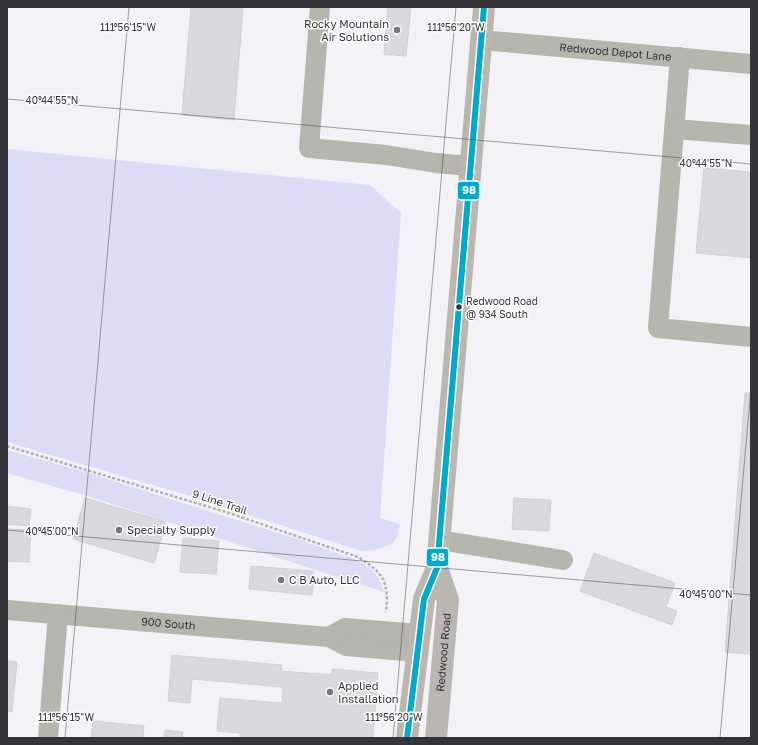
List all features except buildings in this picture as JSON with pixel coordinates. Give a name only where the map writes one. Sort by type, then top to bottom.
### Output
[{"type":"main road","name":"Redwood Road","points":[[407,738],[424,599],[437,568],[484,7]]},
{"type":"main road","name":"Redwood Road","points":[[436,738],[448,600],[437,568]]},
{"type":"street","points":[[320,7],[309,148],[386,155],[436,163],[470,166]]},
{"type":"street","name":"Redwood Depot Lane","points":[[481,40],[751,64]]},
{"type":"street","points":[[680,57],[658,328],[751,337]]},
{"type":"street","points":[[674,129],[751,135]]},
{"type":"street","points":[[439,540],[563,560]]},
{"type":"street","name":"900 South","points":[[7,610],[329,637],[345,628],[418,643]]},
{"type":"street","points":[[48,738],[58,614]]},
{"type":"path","name":"9 Line Trail","points":[[7,446],[229,513],[358,557],[375,570],[385,583],[387,598],[385,617]]},
{"type":"shaded area","points":[[7,149],[370,185],[401,213],[380,518],[400,524],[398,534],[390,544],[380,549],[358,550],[200,499],[7,442]]},
{"type":"shaded area","points":[[7,450],[82,471],[297,539],[357,560],[371,569],[380,580],[384,592],[84,495],[7,473]]},
{"type":"transit line","name":"98","points":[[407,738],[424,599],[437,568],[484,7]]},
{"type":"place","name":"Rocky Mountain Air Solutions","points":[[397,30]]},
{"type":"place","name":"Redwood Road @ 934 South","points":[[459,307]]},
{"type":"place","name":"Specialty Supply","points":[[119,530]]},
{"type":"place","name":"C B Auto, LLC","points":[[281,580]]},
{"type":"place","name":"Applied Installation","points":[[330,692]]}]
